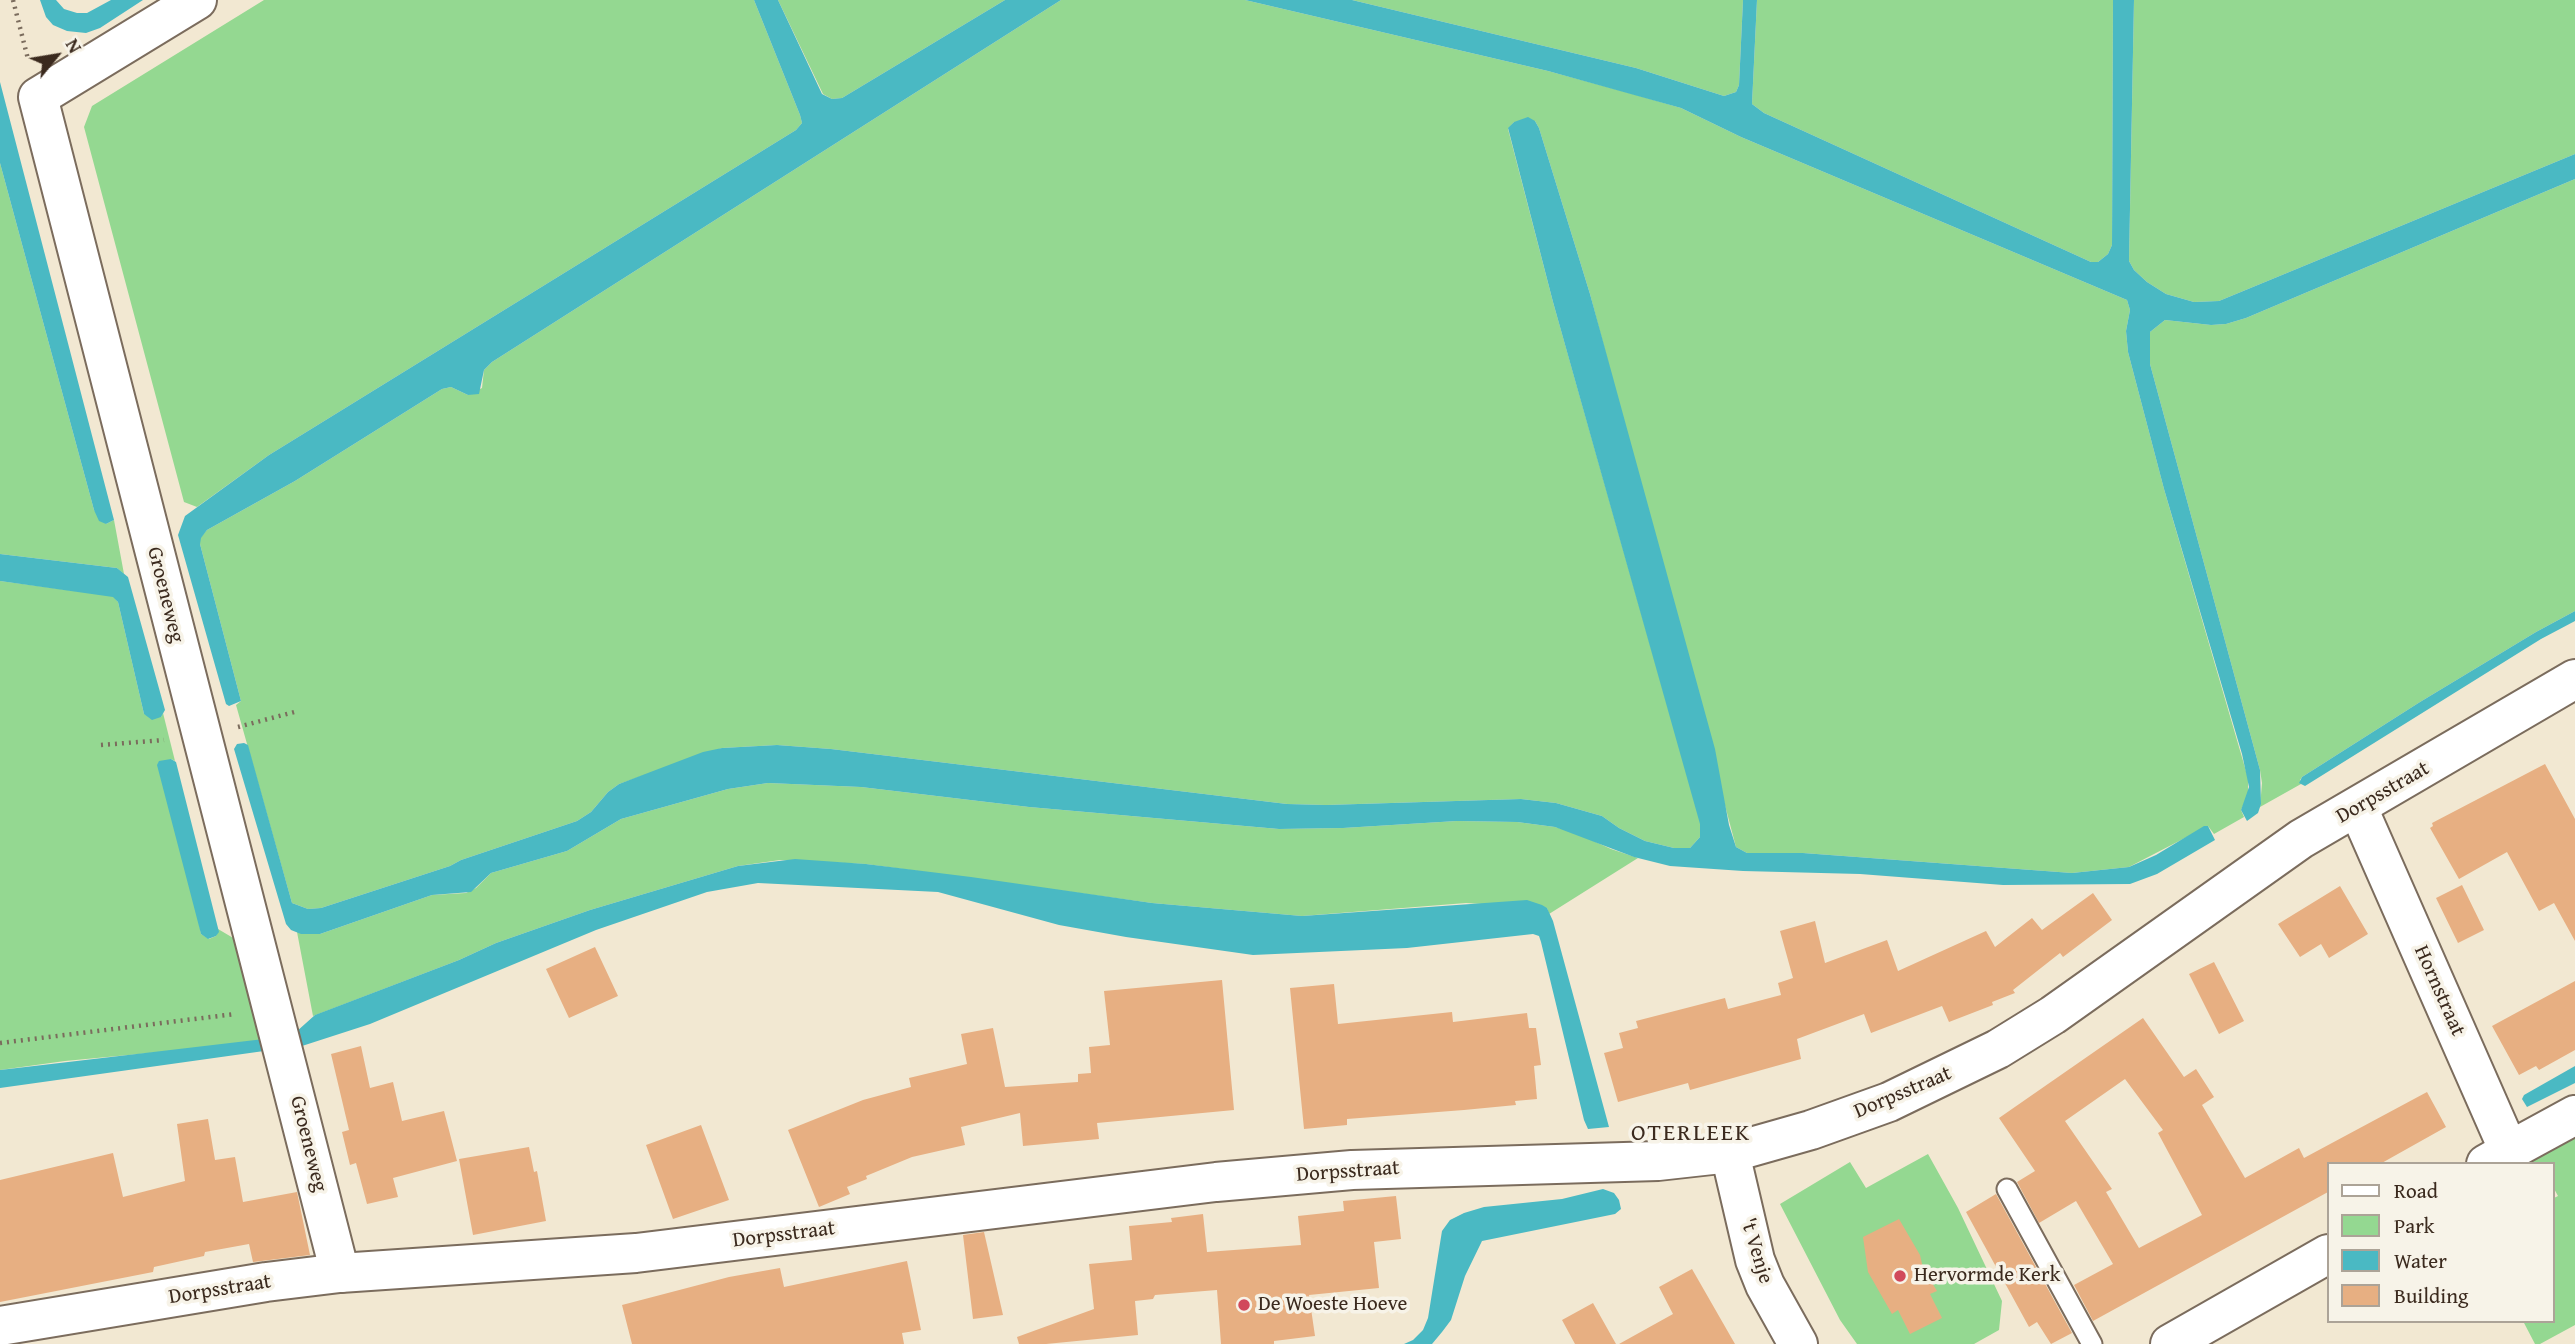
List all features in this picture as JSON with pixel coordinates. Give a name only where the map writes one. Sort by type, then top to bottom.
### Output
[{"type":"street","points":[[38,97],[197,0]]},
{"type":"street","name":"Groeneweg","points":[[38,97],[340,1273]]},
{"type":"street","name":"Dorpsstraat","points":[[0,1326],[266,1282],[340,1273],[636,1253],[1216,1182],[1352,1170],[1658,1161],[1730,1153],[1811,1130],[1889,1102],[1998,1049],[2053,1015],[2301,839],[2575,680]]},
{"type":"street","name":"Hornstraat","points":[[2358,808],[2498,1157]]},
{"type":"street","points":[[2498,1157],[2575,1115]]},
{"type":"street","name":"'t Venje","points":[[1730,1153],[1755,1260],[1765,1285],[1798,1344]]},
{"type":"street","points":[[2170,1344],[2326,1255]]},
{"type":"lane","points":[[2007,1189],[2092,1344]]},
{"type":"path","points":[[13,0],[38,97]]},
{"type":"path","points":[[0,1043],[274,1010]]},
{"type":"green space","points":[[264,0],[754,0],[802,123],[796,130],[269,455],[197,507],[184,502],[84,127],[92,106]]},
{"type":"green space","points":[[778,0],[1005,0],[842,98],[832,99],[823,94]]},
{"type":"green space","points":[[1061,0],[1245,0],[1548,71],[1633,94],[1681,108],[1741,137],[2127,300],[2130,310],[2126,331],[2128,352],[2164,489],[2248,778],[2248,795],[2241,810],[2244,817],[2214,834],[2208,826],[2129,867],[2072,873],[1803,853],[1747,853],[1736,847],[1590,294],[1535,121],[1514,122],[1508,129],[1553,302],[1701,824],[1700,837],[1690,848],[1674,848],[1645,841],[1602,816],[1556,803],[1521,799],[1287,804],[831,749],[777,745],[722,748],[619,784],[608,792],[591,812],[577,821],[321,908],[308,909],[292,903],[236,705],[241,701],[200,538],[207,530],[295,481],[442,389],[451,387],[468,395],[482,388],[484,370],[492,362]]},
{"type":"green space","points":[[1352,0],[1743,0],[1739,85],[1736,92],[1724,96],[1636,68]]},
{"type":"green space","points":[[1757,0],[2113,0],[2112,245],[2108,254],[2098,262],[2091,262],[1764,113],[1752,104]]},
{"type":"green space","points":[[2134,0],[2575,0],[2575,154],[2219,301],[2194,302],[2166,294],[2147,282],[2129,261]]},
{"type":"green space","points":[[0,163],[94,510],[106,524],[114,520],[124,574],[117,568],[0,554]]},
{"type":"green space","points":[[2575,179],[2575,611],[2420,702],[2302,777],[2301,784],[2260,807],[2260,770],[2150,364],[2150,332],[2165,320],[2211,325],[2246,318]]},
{"type":"green space","points":[[0,581],[113,596],[118,602],[144,714],[161,717],[163,713],[175,761],[171,759],[201,934],[209,939],[216,936],[218,929],[240,942],[266,1042],[65,1061],[0,1070]]},
{"type":"green space","points":[[768,783],[861,787],[1029,807],[1279,829],[1457,821],[1517,822],[1574,832],[1638,858],[1549,914],[1547,908],[1466,903],[1302,916],[1152,903],[866,864],[780,860],[738,866],[590,910],[496,943],[313,1016],[297,932],[320,934],[432,895],[466,893],[476,888],[491,873],[567,851],[621,819],[728,789]]},
{"type":"green space","points":[[2575,1133],[2575,1325],[2540,1344],[2535,1344],[2524,1323],[2554,1323],[2554,1198],[2558,1196],[2554,1189],[2554,1162],[2527,1162],[2526,1159]]},
{"type":"green space","points":[[1928,1154],[1958,1208],[2002,1301],[1999,1330],[1974,1344],[1857,1344],[1840,1320],[1780,1204],[1850,1162],[1866,1188]]},
{"type":"water","points":[[40,0],[56,0],[64,9],[87,13],[111,0],[143,0],[100,28],[86,33],[67,31],[53,25],[46,17]]},
{"type":"water","points":[[754,0],[778,0],[822,94],[832,99],[842,98],[1005,0],[1061,0],[492,362],[484,370],[479,394],[468,395],[451,387],[442,389],[295,481],[207,530],[200,544],[241,701],[229,706],[226,704],[178,535],[185,516],[269,455],[796,130],[802,123],[800,115]]},
{"type":"water","points":[[1245,0],[1352,0],[1636,68],[1724,96],[1736,92],[1739,85],[1743,0],[1757,0],[1752,104],[1764,113],[2091,262],[2098,262],[2108,254],[2112,245],[2113,0],[2134,0],[2129,261],[2147,282],[2166,294],[2194,302],[2219,301],[2575,154],[2575,179],[2246,318],[2211,325],[2165,320],[2150,332],[2150,364],[2260,770],[2261,804],[2258,813],[2247,821],[2241,810],[2249,787],[2242,754],[2164,489],[2128,352],[2126,331],[2130,310],[2127,300],[1741,137],[1681,108],[1548,71]]},
{"type":"water","points":[[0,82],[114,520],[106,524],[99,521],[94,510],[0,163]]},
{"type":"water","points":[[1528,117],[1535,121],[1539,128],[1590,294],[1715,749],[1729,825],[1736,847],[1747,853],[1803,853],[2072,873],[2129,867],[2156,855],[2204,826],[2208,826],[2215,840],[2157,874],[2130,884],[2003,885],[1860,874],[1670,866],[1634,857],[1555,827],[1517,822],[1457,821],[1279,829],[1029,807],[861,787],[768,783],[728,789],[621,819],[567,851],[491,873],[471,892],[432,895],[320,934],[301,934],[291,930],[286,924],[234,749],[237,744],[248,745],[292,903],[308,909],[321,908],[450,866],[577,821],[591,812],[608,792],[619,784],[703,752],[722,748],[777,745],[831,749],[1287,804],[1521,799],[1556,803],[1602,816],[1645,841],[1674,848],[1690,848],[1700,837],[1700,824],[1553,302],[1508,128],[1514,122]]},
{"type":"water","points":[[0,554],[117,568],[128,577],[165,710],[161,717],[152,720],[144,714],[118,602],[113,597],[0,581]]},
{"type":"water","points":[[2575,611],[2575,621],[2541,639],[2305,786],[2299,783],[2302,777],[2420,702]]},
{"type":"water","points":[[171,759],[176,762],[219,932],[208,939],[201,934],[157,765],[159,761]]},
{"type":"water","points":[[795,859],[866,864],[1152,903],[1302,916],[1527,900],[1547,908],[1553,921],[1609,1127],[1588,1129],[1584,1120],[1539,936],[1533,934],[1407,948],[1253,955],[1059,925],[938,892],[758,883],[707,892],[596,930],[370,1024],[300,1045],[296,1032],[315,1015],[459,960],[496,943],[590,910],[738,866]]},
{"type":"water","points":[[264,1039],[264,1051],[0,1088],[0,1070]]},
{"type":"water","points":[[2575,1066],[2575,1083],[2527,1107],[2522,1099],[2524,1095]]},
{"type":"water","points":[[1603,1189],[1614,1193],[1619,1200],[1621,1209],[1615,1214],[1482,1241],[1465,1276],[1451,1320],[1442,1332],[1432,1344],[1404,1344],[1413,1340],[1423,1330],[1428,1318],[1442,1231],[1450,1220],[1484,1207],[1562,1199]]},
{"type":"building","points":[[2545,764],[2575,819],[2575,941],[2554,903],[2539,911],[2507,852],[2459,879],[2430,828],[2432,823]]},
{"type":"building","points":[[2462,885],[2484,930],[2458,943],[2436,898]]},
{"type":"building","points":[[2340,886],[2368,934],[2329,958],[2321,944],[2300,957],[2278,924]]},
{"type":"building","points":[[2093,893],[2112,920],[2063,957],[2060,953],[2013,990],[2015,993],[1992,1002],[1993,1005],[1949,1022],[1942,1006],[1871,1033],[1864,1014],[1797,1039],[1801,1059],[1690,1090],[1688,1083],[1618,1102],[1604,1053],[1623,1048],[1619,1033],[1638,1028],[1636,1021],[1725,998],[1728,1009],[1781,995],[1778,983],[1793,978],[1780,931],[1815,921],[1825,963],[1887,940],[1898,971],[1986,931],[1995,947],[2032,918],[2042,930]]},
{"type":"building","points":[[595,947],[618,996],[569,1018],[546,969]]},
{"type":"building","points":[[2214,962],[2244,1021],[2219,1034],[2189,974]]},
{"type":"building","points":[[1222,980],[1234,1110],[1097,1123],[1099,1139],[1023,1146],[1020,1113],[961,1127],[965,1145],[912,1157],[866,1176],[867,1179],[847,1187],[850,1194],[819,1207],[788,1130],[863,1100],[911,1087],[909,1078],[967,1064],[961,1034],[993,1028],[1005,1087],[1078,1082],[1078,1074],[1091,1073],[1089,1047],[1110,1045],[1104,991]]},
{"type":"building","points":[[2575,981],[2575,1050],[2539,1070],[2536,1066],[2519,1075],[2492,1026]]},
{"type":"building","points":[[1334,984],[1338,1024],[1452,1012],[1453,1022],[1527,1013],[1529,1028],[1536,1028],[1541,1065],[1534,1066],[1537,1099],[1515,1101],[1516,1105],[1347,1119],[1347,1125],[1304,1129],[1290,988]]},
{"type":"building","points":[[2143,1018],[2184,1077],[2196,1069],[2214,1097],[2202,1105],[2245,1178],[2299,1148],[2304,1158],[2427,1092],[2446,1127],[2384,1162],[2326,1162],[2326,1193],[2093,1321],[2074,1285],[2113,1264],[2076,1201],[2039,1223],[2017,1182],[2035,1171],[1999,1118]],"holes":[[[2125,1079],[2163,1130],[2158,1133],[2202,1215],[2139,1248],[2106,1192],[2112,1189],[2065,1121]]]},
{"type":"building","points":[[361,1046],[370,1088],[393,1082],[402,1121],[444,1111],[457,1161],[393,1178],[398,1197],[367,1204],[356,1163],[350,1165],[342,1132],[349,1130],[331,1054]]},
{"type":"building","points":[[208,1119],[215,1160],[235,1157],[243,1202],[297,1192],[310,1255],[253,1262],[249,1244],[205,1252],[204,1256],[154,1267],[153,1272],[0,1302],[0,1180],[113,1153],[123,1197],[185,1181],[177,1124]]},
{"type":"building","points":[[701,1125],[729,1200],[673,1219],[646,1145]]},
{"type":"building","points":[[529,1147],[534,1172],[537,1171],[546,1221],[473,1235],[459,1159]]},
{"type":"building","points":[[1996,1194],[2072,1333],[2051,1344],[2037,1322],[2029,1327],[1966,1212]]},
{"type":"building","points":[[1396,1196],[1401,1239],[1374,1242],[1379,1288],[1309,1295],[1315,1336],[1274,1341],[1274,1344],[1221,1344],[1217,1290],[1155,1295],[1153,1299],[1135,1301],[1138,1335],[1019,1344],[1017,1337],[1094,1309],[1089,1264],[1132,1260],[1129,1226],[1172,1222],[1171,1218],[1203,1214],[1207,1252],[1301,1245],[1298,1216],[1344,1211],[1343,1201]]},
{"type":"building","name":"Hervormde Kerk","points":[[1899,1219],[1937,1291],[1930,1294],[1942,1318],[1910,1334],[1898,1310],[1892,1314],[1868,1272],[1863,1237]]},
{"type":"building","points":[[984,1232],[1003,1315],[973,1319],[963,1235]]},
{"type":"building","points":[[907,1261],[921,1330],[902,1333],[904,1344],[632,1344],[622,1305],[729,1277],[780,1268],[784,1287]]},
{"type":"building","points":[[1692,1269],[1735,1344],[1619,1344],[1673,1314],[1659,1287]]},
{"type":"building","points":[[1593,1303],[1616,1344],[1575,1344],[1562,1320]]},
{"type":"place","name":"Hervormde Kerk","points":[[1900,1276]]},
{"type":"place","name":"De Woeste Hoeve","points":[[1244,1305]]},
{"type":"district","name":"OTERLEEK","points":[[1691,1134]]}]
